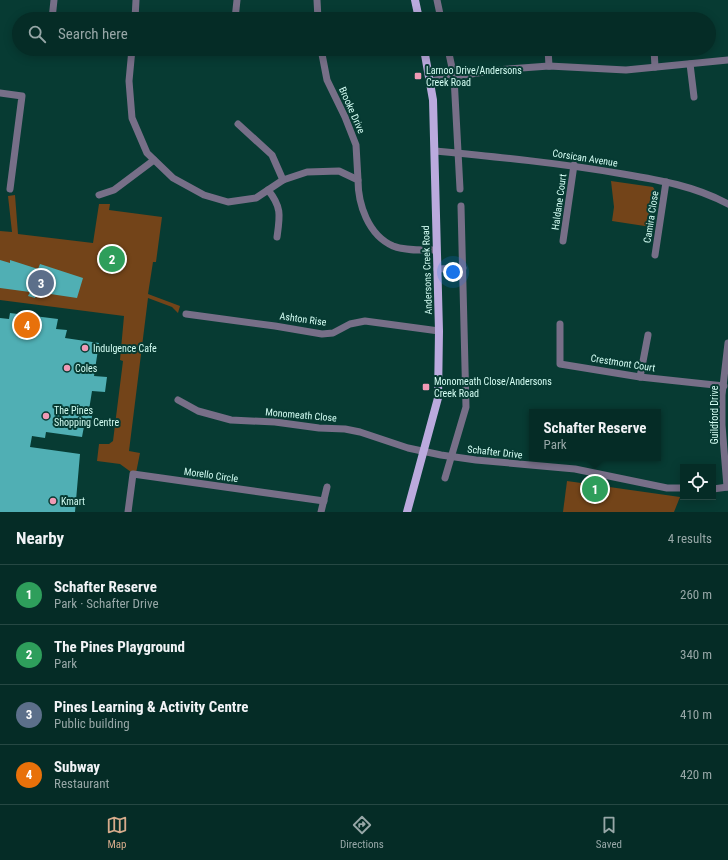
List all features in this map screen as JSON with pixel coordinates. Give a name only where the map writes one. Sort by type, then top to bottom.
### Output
[{"type":"main road","points":[[415,0],[417,12]]},
{"type":"main road","name":"Andersons Creek Road","points":[[407,512],[438,398],[439,330],[436,269],[435,151],[433,100],[425,56]]},
{"type":"main road","name":"Andersons Creek Road","points":[[403,512],[414,488]]},
{"type":"street","points":[[53,12],[54,0]]},
{"type":"street","points":[[135,12],[136,0]]},
{"type":"street","points":[[236,12],[237,0]]},
{"type":"street","points":[[317,0],[318,12]]},
{"type":"street","points":[[437,0],[440,12]]},
{"type":"street","points":[[131,56],[129,81],[132,118],[147,153],[173,178],[204,195],[228,202],[256,198],[283,180],[307,172],[339,171],[358,180]]},
{"type":"street","name":"Brooke Drive","points":[[322,56],[327,80],[345,117],[356,145],[358,195],[365,216],[378,235],[392,245],[409,249],[436,250]]},
{"type":"street","points":[[450,56],[454,77],[460,189]]},
{"type":"street","points":[[548,56],[549,66]]},
{"type":"street","points":[[654,56],[655,67]]},
{"type":"street","points":[[430,81],[495,70],[549,66],[626,70],[728,60]]},
{"type":"street","points":[[690,64],[694,97]]},
{"type":"street","points":[[0,93],[22,96],[10,190]]},
{"type":"street","points":[[238,124],[272,155],[283,180]]},
{"type":"street","name":"Corsican Avenue","points":[[435,151],[574,165],[683,186],[728,204]]},
{"type":"street","points":[[99,195],[114,190],[154,160]]},
{"type":"street","name":"Haldane Court","points":[[563,241],[574,165]]},
{"type":"street","name":"Camira Close","points":[[654,255],[666,182]]},
{"type":"street","points":[[268,190],[277,201],[280,217],[277,237]]},
{"type":"street","points":[[445,478],[466,407],[461,206]]},
{"type":"street","points":[[436,269],[463,268]]},
{"type":"street","name":"Ashton Rise","points":[[186,314],[322,334],[333,333],[350,324],[365,321],[439,330]]},
{"type":"street","name":"Crestmont Court","points":[[560,324],[560,364],[640,377],[724,386]]},
{"type":"street","points":[[640,377],[648,335]]},
{"type":"street","name":"Guildford Drive","points":[[728,343],[722,425],[728,487]]},
{"type":"street","name":"Monomeath Close","points":[[178,400],[198,411],[231,420],[275,422],[319,428],[345,429],[424,452]]},
{"type":"street","name":"Schafter Drive","points":[[424,452],[575,469],[667,488],[680,488]]},
{"type":"street","name":"Morello Circle","points":[[128,512],[133,474],[324,501]]},
{"type":"street","points":[[321,511],[327,487]]},
{"type":"street","points":[[716,489],[728,487]]},
{"type":"shaded area","points":[[611,181],[653,187],[656,192],[651,227],[612,221],[614,207]]},
{"type":"shaded area","points":[[15,195],[18,234],[93,243],[99,204],[110,204],[109,210],[162,217],[156,262],[153,262],[148,294],[180,306],[178,313],[172,307],[148,298],[129,451],[140,453],[136,473],[131,472],[120,464],[97,461],[99,444],[109,444],[113,441],[123,361],[120,360],[124,316],[0,300],[0,231],[12,232],[8,196]]},
{"type":"shaded area","points":[[567,481],[680,497],[674,512],[563,512]]},
{"type":"building","points":[[0,260],[10,263],[10,260],[38,269],[40,264],[83,278],[77,298],[37,292],[35,298],[28,296],[30,292],[0,288]]},
{"type":"building","name":"The Pines Shopping Centre","points":[[10,313],[58,319],[56,329],[67,330],[65,338],[99,343],[94,376],[107,377],[105,392],[92,391],[89,410],[93,411],[91,422],[85,421],[82,437],[46,432],[45,438],[32,436],[30,447],[80,454],[75,512],[0,512],[0,318],[9,319]]},
{"type":"place","name":"Larnoo Drive/Andersons Creek Road","points":[[418,76]]},
{"type":"place","name":"The Pines Playground","points":[[112,259]]},
{"type":"place","name":"Pines Learning & Activity Centre","points":[[41,283]]},
{"type":"place","name":"Subway","points":[[27,325]]},
{"type":"place","name":"Indulgence Cafe","points":[[85,348]]},
{"type":"place","name":"Coles","points":[[67,368]]},
{"type":"place","name":"Monomeath Close/Andersons Creek Road","points":[[426,387]]},
{"type":"place","name":"The Pines Shopping Centre","points":[[46,416]]},
{"type":"place","name":"Schafter Reserve","points":[[595,489]]},
{"type":"place","name":"Kmart","points":[[53,501]]}]
